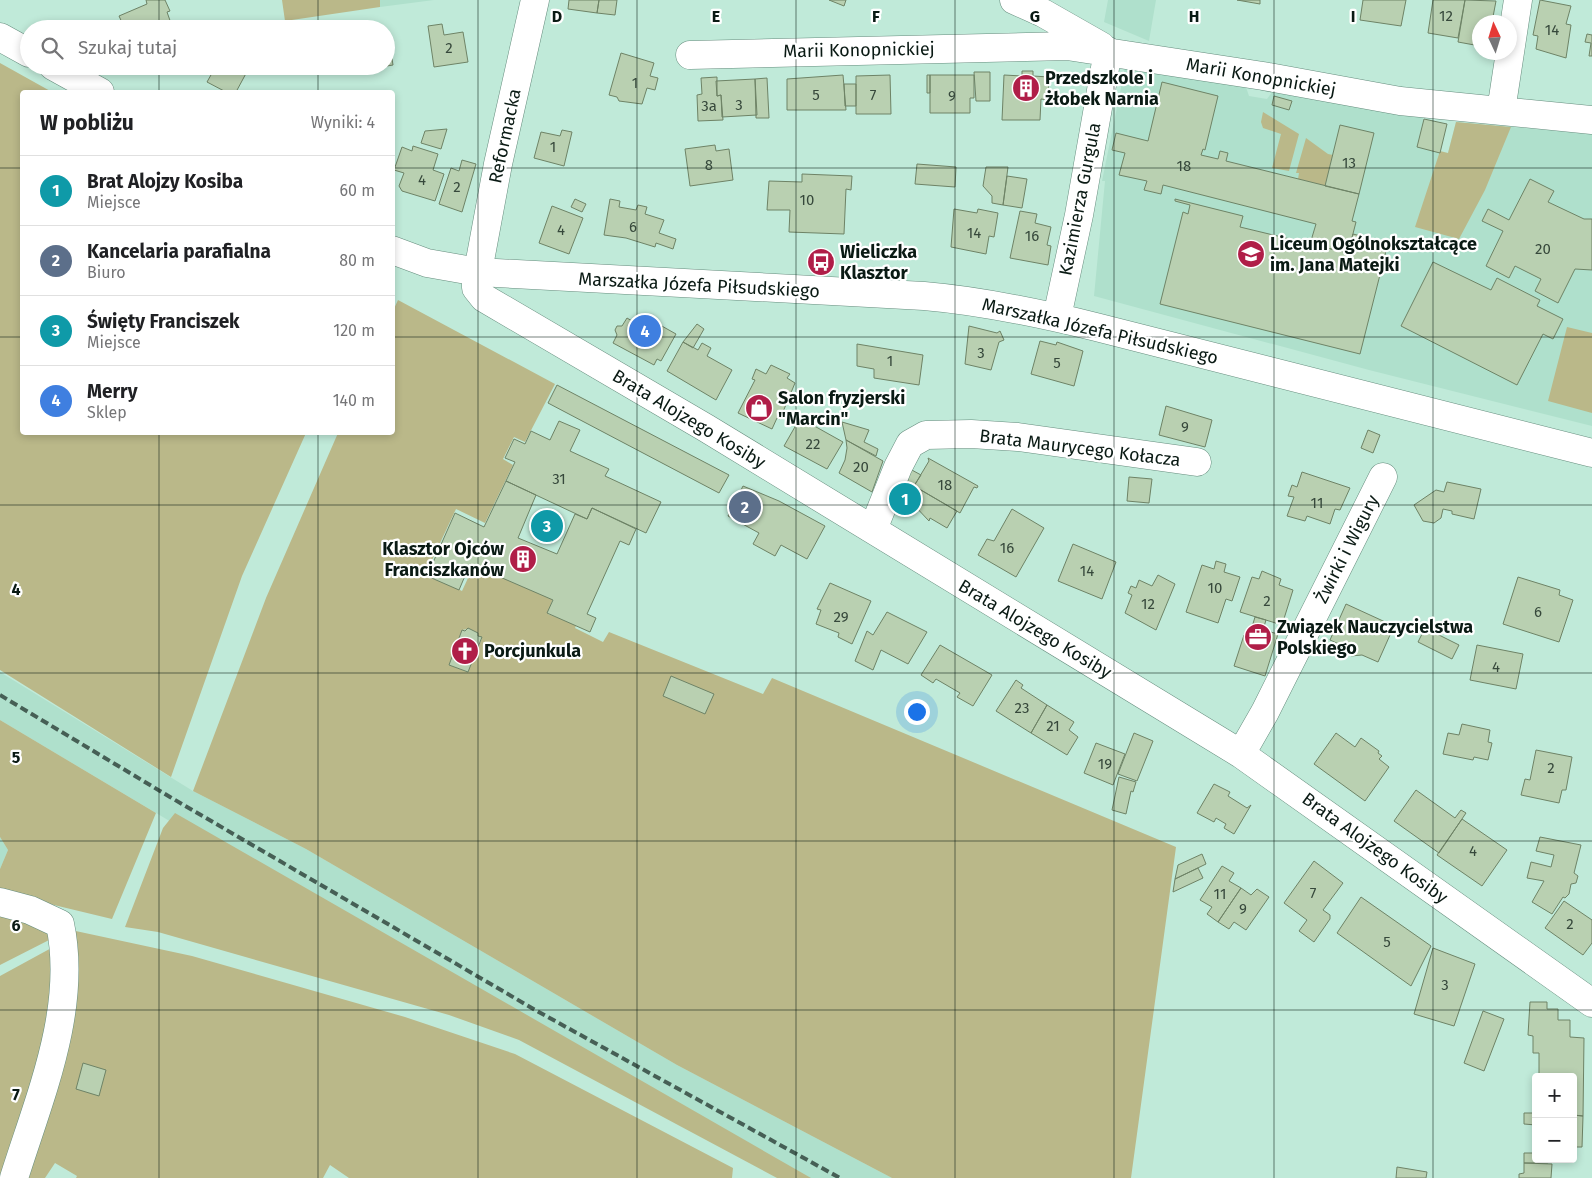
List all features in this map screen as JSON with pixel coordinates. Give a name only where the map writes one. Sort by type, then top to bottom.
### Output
[{"type":"street","name":"Reformacka","points":[[478,272],[498,164],[535,0]]},
{"type":"street","points":[[1014,0],[1043,13],[1108,51]]},
{"type":"street","points":[[1501,111],[1518,0]]},
{"type":"street","points":[[0,37],[20,48]]},
{"type":"street","name":"Marii Konopnickiej","points":[[690,55],[1067,46],[1108,51],[1400,101],[1592,120]]},
{"type":"street","name":"Kazimierza Gurgula","points":[[1057,317],[1079,215],[1108,51]]},
{"type":"street","points":[[69,75],[96,90]]},
{"type":"street","name":"Marszałka Józefa Piłsudskiego","points":[[395,251],[427,263],[478,272],[924,296],[967,300],[1057,317],[1592,453]]},
{"type":"street","name":"Brata Alojzego Kosiby","points":[[478,272],[476,288],[484,298],[497,308],[697,423],[1241,754],[1592,1003]]},
{"type":"street","name":"Brata Maurycego Kołacza","points":[[876,531],[876,522],[910,444],[926,435],[1018,437],[1197,462]]},
{"type":"street","name":"Żwirki i Wigury","points":[[1241,754],[1265,712],[1383,477]]},
{"type":"street","points":[[0,902],[30,910],[60,924],[64,966],[60,1021],[45,1083],[14,1178]]},
{"type":"shaded area","points":[[282,0],[380,0],[380,7],[285,20]]},
{"type":"shaded area","points":[[380,0],[434,0],[380,7]]},
{"type":"shaded area","points":[[1108,0],[1156,0],[1149,41],[1104,22]]},
{"type":"shaded area","points":[[0,63],[48,90],[20,90],[20,435],[305,435],[242,576],[171,777],[0,670]]},
{"type":"shaded area","points":[[1125,68],[1246,87],[1249,96],[1267,99],[1273,91],[1424,117],[1417,147],[1440,153],[1448,153],[1456,122],[1592,134],[1592,426],[1369,370],[1094,296],[1105,181],[1102,181]]},
{"type":"shaded area","points":[[1263,112],[1299,134],[1289,171],[1272,168],[1281,134],[1263,128],[1261,122]]},
{"type":"shaded area","points":[[1456,122],[1511,127],[1485,190],[1459,239],[1415,227],[1440,151],[1448,153]]},
{"type":"shaded area","points":[[1306,138],[1328,154],[1333,155],[1325,186],[1298,179],[1299,173],[1296,173]]},
{"type":"shaded area","points":[[398,300],[555,384],[525,442],[514,437],[503,459],[513,465],[485,523],[456,509],[426,573],[462,591],[475,563],[553,598],[548,614],[562,619],[578,621],[575,628],[603,642],[609,632],[763,694],[772,678],[1176,847],[1131,1178],[892,1178],[677,1065],[306,849],[193,791],[266,598],[337,435],[395,435],[395,306]],"holes":[[[468,629],[478,633],[478,636],[482,638],[468,672],[449,665],[462,630]]]},
{"type":"shaded area","points":[[1567,327],[1592,333],[1592,413],[1548,401]]},
{"type":"shaded area","points":[[0,672],[193,791],[306,849],[677,1065],[892,1178],[788,1178],[418,969],[0,720]]},
{"type":"shaded area","points":[[0,720],[156,813],[112,919],[0,892],[0,869],[8,850],[0,837]]},
{"type":"shaded area","points":[[175,813],[811,1178],[777,1178],[519,1040],[449,1015],[158,932],[125,927],[163,828]]},
{"type":"shaded area","points":[[0,837],[8,850],[0,869]]},
{"type":"shaded area","points":[[0,908],[35,918],[53,938],[0,965]]},
{"type":"shaded area","points":[[71,930],[192,956],[405,1017],[515,1054],[733,1168],[732,1178],[349,1178],[330,1165],[323,1178],[76,1178],[77,1176],[55,1163],[45,1178],[23,1178]]},
{"type":"shaded area","points":[[55,946],[53,1015],[3,1178],[0,1176],[0,976]]},
{"type":"building","points":[[146,0],[165,0],[170,11],[167,12],[170,20],[121,20],[119,16],[147,4]]},
{"type":"building","points":[[569,0],[599,0],[597,13],[568,9]]},
{"type":"building","points":[[599,0],[617,0],[615,15],[597,13]]},
{"type":"building","points":[[829,0],[846,0],[844,6]]},
{"type":"building","points":[[1237,0],[1260,0],[1260,4]]},
{"type":"building","points":[[1363,0],[1406,0],[1401,26],[1360,20]]},
{"type":"building","points":[[1433,0],[1465,0],[1458,38],[1428,33]]},
{"type":"building","points":[[1465,0],[1496,1],[1493,15],[1472,15],[1472,45],[1458,42]]},
{"type":"building","points":[[1540,0],[1571,6],[1566,24],[1571,25],[1566,58],[1536,49],[1538,36],[1533,35]]},
{"type":"building","points":[[442,24],[444,35],[463,32],[468,62],[434,67],[428,26]]},
{"type":"building","points":[[1587,34],[1592,35],[1592,56],[1589,56],[1591,43],[1585,42]]},
{"type":"building","points":[[621,53],[654,63],[650,76],[658,78],[655,90],[647,88],[642,104],[619,101],[617,97],[609,95]]},
{"type":"building","name":"Przedszkole i żłobek Narnia","points":[[1022,71],[1033,71],[1033,76],[1049,77],[1048,100],[1041,99],[1040,120],[1002,120],[1004,75],[1022,76]]},
{"type":"building","points":[[974,72],[990,72],[990,101],[976,101]]},
{"type":"building","points":[[211,75],[245,75],[237,90],[222,90],[207,82]]},
{"type":"building","points":[[843,75],[846,110],[787,110],[787,79]]},
{"type":"building","points":[[890,75],[891,114],[856,114],[856,76]]},
{"type":"building","points":[[927,75],[930,75],[930,93],[927,93]]},
{"type":"building","points":[[930,75],[974,75],[974,98],[970,98],[970,113],[930,113]]},
{"type":"building","points":[[717,77],[717,96],[721,95],[723,120],[698,121],[697,95],[702,94],[701,78]]},
{"type":"building","points":[[767,78],[769,118],[756,118],[755,79]]},
{"type":"building","points":[[755,79],[757,115],[722,117],[721,95],[717,96],[716,81]]},
{"type":"building","points":[[1162,82],[1218,96],[1205,150],[1203,149],[1201,155],[1218,159],[1220,151],[1228,153],[1226,161],[1359,194],[1352,221],[1356,222],[1348,253],[1310,244],[1316,224],[1163,185],[1161,194],[1144,190],[1147,181],[1119,175],[1125,153],[1112,150],[1116,133],[1148,141]]},
{"type":"building","points":[[844,84],[856,84],[856,106],[845,106]]},
{"type":"building","points":[[1274,96],[1292,101],[1289,110],[1272,105]]},
{"type":"building","points":[[1424,119],[1447,124],[1440,153],[1417,147]]},
{"type":"building","points":[[1340,125],[1374,133],[1359,194],[1325,186]]},
{"type":"building","points":[[447,129],[441,149],[421,143],[425,131]]},
{"type":"building","points":[[562,130],[572,132],[564,166],[534,158],[541,132],[560,136]]},
{"type":"building","points":[[715,145],[716,151],[729,149],[733,180],[690,186],[685,149]]},
{"type":"building","points":[[413,146],[438,154],[433,170],[444,174],[435,201],[402,191],[399,186],[404,173],[395,170],[395,167],[402,147],[412,151]]},
{"type":"building","points":[[462,160],[476,164],[462,212],[439,204],[451,168],[459,171]]},
{"type":"building","points":[[917,164],[956,167],[955,187],[915,184]]},
{"type":"building","points":[[986,167],[1008,167],[1003,205],[992,203],[992,196],[983,186]]},
{"type":"building","points":[[802,174],[852,176],[851,190],[846,189],[844,234],[789,232],[790,210],[767,210],[769,181],[802,182]]},
{"type":"building","points":[[1007,176],[1027,179],[1022,208],[1003,205]]},
{"type":"building","points":[[1530,179],[1554,191],[1548,202],[1584,219],[1592,219],[1592,270],[1575,269],[1558,303],[1535,291],[1541,279],[1515,266],[1509,278],[1486,266],[1503,231],[1482,221],[1488,209],[1509,220]]},
{"type":"building","points":[[575,199],[586,204],[582,212],[571,207]]},
{"type":"building","points":[[610,199],[620,201],[619,207],[636,210],[638,205],[647,207],[645,214],[664,220],[659,233],[676,239],[673,249],[656,243],[655,247],[626,238],[604,235]]},
{"type":"building","points":[[1175,199],[1243,216],[1240,227],[1348,253],[1353,234],[1388,243],[1360,354],[1160,304],[1183,212],[1188,214],[1190,205],[1175,201]]},
{"type":"building","points":[[552,206],[583,218],[569,254],[539,243]]},
{"type":"building","points":[[954,209],[977,213],[978,209],[998,213],[994,237],[989,236],[986,254],[951,247]]},
{"type":"building","points":[[1020,211],[1037,214],[1035,223],[1051,227],[1047,245],[1051,246],[1048,265],[1010,258]]},
{"type":"building","points":[[1433,262],[1491,290],[1497,278],[1540,300],[1537,306],[1563,319],[1553,339],[1543,334],[1517,385],[1401,326]]},
{"type":"building","points":[[627,318],[637,324],[660,325],[676,334],[661,361],[657,359],[654,365],[613,343],[617,335],[615,330],[617,326],[622,326]]},
{"type":"building","points":[[697,324],[704,329],[693,348],[683,342]]},
{"type":"building","points":[[969,326],[997,333],[1000,331],[1004,340],[999,342],[991,370],[965,364]]},
{"type":"building","points":[[1040,341],[1056,345],[1057,342],[1083,351],[1074,386],[1031,374]]},
{"type":"building","points":[[683,342],[698,350],[702,343],[711,348],[707,356],[732,370],[716,400],[667,371]]},
{"type":"building","points":[[857,344],[923,355],[919,385],[874,378],[874,369],[857,366]]},
{"type":"building","points":[[771,365],[790,374],[787,378],[795,383],[780,419],[777,418],[772,429],[738,413],[755,380],[752,379],[756,369],[766,374]]},
{"type":"building","points":[[557,385],[729,475],[719,493],[548,403]]},
{"type":"building","points":[[1166,406],[1212,420],[1205,447],[1159,435]]},
{"type":"building","points":[[800,418],[843,442],[827,469],[784,446]]},
{"type":"building","points":[[559,421],[580,430],[570,451],[609,469],[605,476],[661,502],[646,533],[592,508],[587,519],[506,481],[515,462],[505,458],[514,439],[525,444],[531,431],[550,440]]},
{"type":"building","points":[[842,422],[869,430],[864,442],[878,449],[876,456],[846,440]]},
{"type":"building","points":[[1368,430],[1380,435],[1373,453],[1361,448]]},
{"type":"building","points":[[846,440],[883,461],[872,492],[839,473],[845,460]]},
{"type":"building","points":[[928,458],[978,486],[977,488],[974,487],[960,513],[914,486],[929,461]]},
{"type":"building","points":[[910,469],[921,475],[914,486],[957,511],[947,528],[930,518],[929,521],[913,504],[907,484]]},
{"type":"building","points":[[1302,472],[1350,488],[1340,510],[1335,509],[1330,524],[1307,516],[1305,521],[1287,516],[1294,497],[1288,496],[1292,485],[1297,487]]},
{"type":"building","points":[[1129,477],[1152,479],[1149,503],[1127,501]]},
{"type":"building","name":"Klasztor Ojców Franciszkanów","points":[[506,481],[536,495],[518,538],[557,554],[575,514],[587,519],[592,508],[636,529],[629,545],[620,541],[587,614],[596,618],[590,632],[547,613],[553,600],[470,564],[459,590],[427,576],[455,513],[484,527]]},
{"type":"building","points":[[1447,482],[1481,489],[1474,519],[1452,514],[1452,511],[1443,509],[1441,518],[1434,523],[1423,521],[1414,505],[1436,490],[1444,492]]},
{"type":"building","points":[[743,486],[779,501],[825,526],[807,559],[781,545],[775,556],[753,544],[759,533],[728,516]]},
{"type":"building","points":[[1012,509],[1044,528],[1016,577],[978,555],[987,539],[994,541]]},
{"type":"building","points":[[1073,544],[1116,562],[1102,599],[1058,581]]},
{"type":"building","points":[[1216,561],[1226,564],[1224,572],[1240,577],[1232,601],[1226,599],[1218,623],[1186,612],[1202,565],[1214,569]]},
{"type":"building","points":[[1262,571],[1281,579],[1279,585],[1293,590],[1282,625],[1240,612],[1252,577],[1259,579]]},
{"type":"building","points":[[1158,575],[1175,584],[1156,630],[1125,613],[1132,595],[1128,593],[1131,586],[1136,588],[1139,580],[1152,586]]},
{"type":"building","points":[[1518,577],[1560,590],[1559,595],[1573,600],[1559,642],[1503,624]]},
{"type":"building","points":[[830,583],[871,601],[852,644],[838,637],[839,633],[816,624],[821,610],[817,609]]},
{"type":"building","points":[[1346,604],[1394,626],[1378,662],[1362,655],[1351,656],[1343,646],[1330,640]]},
{"type":"building","points":[[887,612],[927,632],[908,664],[881,650],[873,670],[855,661],[867,631],[873,635]]},
{"type":"building","points":[[1255,617],[1266,620],[1263,630],[1278,634],[1265,676],[1234,666],[1244,635],[1249,637]]},
{"type":"building","name":"Porcjunkula","points":[[468,628],[482,637],[468,672],[449,665],[462,630],[465,631]]},
{"type":"building","points":[[1425,628],[1459,645],[1452,659],[1418,642]]},
{"type":"building","points":[[940,645],[992,675],[973,706],[957,697],[960,693],[936,679],[933,683],[921,675]]},
{"type":"building","points":[[1477,645],[1523,654],[1516,689],[1470,680]]},
{"type":"building","points":[[671,676],[714,694],[705,714],[663,696]]},
{"type":"building","points":[[1016,680],[1023,685],[1021,688],[1047,705],[1031,733],[996,711]]},
{"type":"building","points":[[1047,705],[1074,722],[1069,730],[1078,737],[1067,755],[1031,733]]},
{"type":"building","points":[[1462,724],[1490,730],[1488,742],[1492,743],[1488,760],[1474,757],[1473,760],[1443,754],[1448,733],[1459,735]]},
{"type":"building","points":[[1134,733],[1153,741],[1137,781],[1118,774]]},
{"type":"building","points":[[1336,733],[1355,747],[1361,738],[1379,751],[1378,753],[1382,756],[1379,759],[1389,767],[1365,801],[1314,764]]},
{"type":"building","points":[[1096,743],[1125,754],[1113,785],[1084,773]]},
{"type":"building","points":[[1536,750],[1572,757],[1566,790],[1562,790],[1559,803],[1521,795],[1525,779],[1530,780]]},
{"type":"building","points":[[1119,777],[1136,782],[1133,792],[1131,791],[1126,814],[1112,810]]},
{"type":"building","points":[[1214,784],[1230,792],[1228,796],[1247,808],[1251,805],[1234,834],[1224,828],[1226,824],[1216,818],[1214,822],[1197,813]]},
{"type":"building","points":[[1416,790],[1455,818],[1461,810],[1466,813],[1439,853],[1394,821]]},
{"type":"building","points":[[1462,819],[1507,850],[1482,886],[1437,855]]},
{"type":"building","points":[[1540,837],[1581,845],[1574,873],[1578,876],[1576,883],[1571,884],[1569,894],[1565,898],[1563,897],[1552,914],[1532,902],[1544,881],[1527,878],[1531,862],[1551,867],[1554,855],[1536,851]]},
{"type":"building","points":[[1202,854],[1206,864],[1175,879],[1178,865]]},
{"type":"building","points":[[1314,861],[1343,883],[1323,910],[1330,915],[1330,919],[1314,942],[1299,931],[1307,920],[1284,903]]},
{"type":"building","points":[[1222,866],[1234,873],[1229,881],[1241,888],[1218,922],[1207,914],[1212,907],[1200,900]]},
{"type":"building","points":[[1198,868],[1203,878],[1173,892],[1175,879]]},
{"type":"building","points":[[1241,888],[1251,895],[1257,889],[1269,897],[1246,930],[1234,922],[1229,929],[1218,922]]},
{"type":"building","points":[[1361,897],[1431,946],[1411,986],[1337,933]]},
{"type":"building","points":[[1564,901],[1592,920],[1592,943],[1583,955],[1545,928]]},
{"type":"building","points":[[1433,948],[1475,964],[1454,1026],[1414,1014]]},
{"type":"building","points":[[1530,1002],[1547,1002],[1547,1009],[1558,1009],[1558,1020],[1570,1020],[1570,1037],[1584,1038],[1583,1116],[1577,1115],[1577,1073],[1539,1073],[1539,1053],[1533,1053],[1533,1036],[1528,1035]]},
{"type":"building","points":[[1483,1011],[1504,1019],[1484,1071],[1464,1063]]},
{"type":"building","points":[[83,1063],[106,1070],[99,1096],[76,1089]]},
{"type":"building","points":[[1524,1113],[1532,1113],[1532,1125],[1524,1124]]},
{"type":"building","points":[[1577,1115],[1583,1116],[1582,1147],[1577,1147]]},
{"type":"building","points":[[1524,1153],[1532,1153],[1532,1163],[1524,1163]]},
{"type":"building","points":[[1524,1163],[1552,1164],[1551,1178],[1519,1178],[1519,1174],[1524,1173]]},
{"type":"building","points":[[1397,1167],[1427,1172],[1426,1178],[1396,1178]]},
{"type":"railway","points":[[0,695],[170,797],[537,1011],[840,1178]]},
{"type":"place","name":"Przedszkole i żłobek Narnia","points":[[1026,88]]},
{"type":"place","name":"Liceum Ogólnokształcące im. Jana Matejki","points":[[1251,254]]},
{"type":"place","name":"Wieliczka Klasztor","points":[[821,262]]},
{"type":"place","name":"Merry","points":[[645,331]]},
{"type":"place","name":"Salon fryzjerski \"Marcin\"","points":[[759,408]]},
{"type":"place","name":"Brat Alojzy Kosiba","points":[[905,499]]},
{"type":"place","name":"Kancelaria parafialna","points":[[745,507]]},
{"type":"place","name":"Święty Franciszek","points":[[547,526]]},
{"type":"place","name":"Klasztor Ojców Franciszkanów","points":[[523,559]]},
{"type":"place","name":"Związek Nauczycielstwa Polskiego","points":[[1258,637]]},
{"type":"place","name":"Porcjunkula","points":[[465,651]]}]
